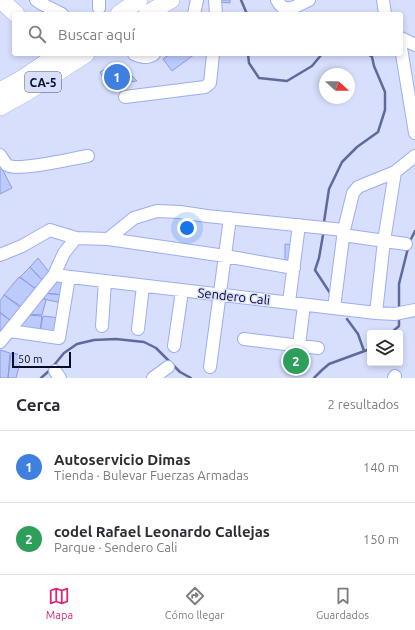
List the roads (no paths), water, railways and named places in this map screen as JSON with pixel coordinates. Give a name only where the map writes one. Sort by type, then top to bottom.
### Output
[{"type":"highway","points":[[0,0],[14,12]]},
{"type":"highway","points":[[122,12],[139,0]]},
{"type":"highway","points":[[150,12],[171,0]]},
{"type":"highway","name":"CA-5","points":[[0,91],[57,56]]},
{"type":"highway","name":"CA-5","points":[[0,107],[27,92],[83,56]]},
{"type":"street","points":[[36,0],[56,8]]},
{"type":"street","points":[[194,12],[197,0]]},
{"type":"street","points":[[215,0],[216,12]]},
{"type":"street","points":[[277,0],[283,8],[290,9],[309,0]]},
{"type":"street","points":[[383,0],[385,12]]},
{"type":"street","points":[[403,39],[415,45]]},
{"type":"street","points":[[139,56],[151,56]]},
{"type":"street","points":[[125,97],[205,87],[210,83],[214,56]]},
{"type":"street","points":[[402,56],[415,133]]},
{"type":"street","points":[[0,155],[7,165],[14,167],[47,164],[88,156]]},
{"type":"street","points":[[334,308],[344,232],[351,196],[355,189],[395,172],[415,156]]},
{"type":"street","points":[[376,312],[384,241],[395,172]]},
{"type":"street","points":[[108,240],[134,218],[156,211],[180,212],[299,225],[406,244]]},
{"type":"street","points":[[210,367],[230,218]]},
{"type":"street","points":[[289,302],[299,225]]},
{"type":"street","points":[[0,254],[22,246],[50,230],[76,238],[108,240],[226,256],[294,268]]},
{"type":"street","points":[[0,342],[54,275],[64,253],[76,238]]},
{"type":"street","name":"Sendero Cali","points":[[54,275],[304,305],[376,312],[405,312]]},
{"type":"street","points":[[10,331],[59,338],[68,277]]},
{"type":"street","points":[[102,326],[105,281]]},
{"type":"street","points":[[138,329],[143,286]]},
{"type":"street","points":[[174,346],[182,291]]},
{"type":"street","points":[[299,345],[304,305]]},
{"type":"street","points":[[244,339],[318,348]]},
{"type":"street","points":[[153,378],[168,366]]},
{"type":"waterway","points":[[241,0],[246,12]]},
{"type":"waterway","points":[[248,56],[249,63],[259,78],[287,81],[312,66],[320,56]]},
{"type":"waterway","points":[[324,222],[329,189],[342,162],[357,147],[378,132],[385,110],[385,92],[371,56]]},
{"type":"waterway","points":[[409,243],[415,231]]},
{"type":"waterway","points":[[323,235],[319,258],[315,270],[332,296]]},
{"type":"waterway","points":[[399,310],[399,284],[408,248]]},
{"type":"waterway","points":[[394,330],[399,326],[399,317]]},
{"type":"waterway","points":[[347,319],[358,334],[364,351]]},
{"type":"waterway","points":[[41,378],[50,370],[64,353],[77,344],[94,340],[116,339],[144,342],[156,348],[180,372],[191,378]]},
{"type":"waterway","points":[[314,378],[329,364],[367,350]]},
{"type":"place","name":"Autoservicio Dimas","points":[[117,77]]},
{"type":"place","name":"codel Rafael Leonardo Callejas","points":[[296,361]]}]
